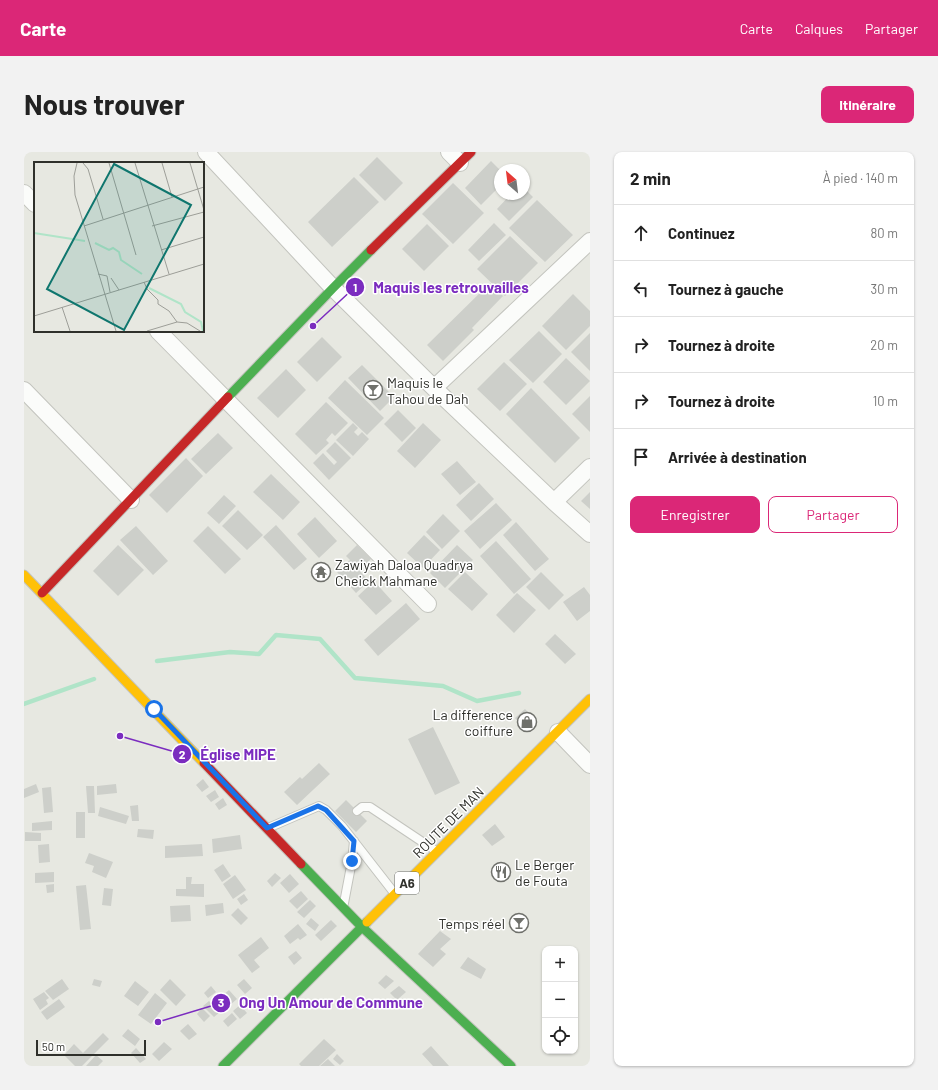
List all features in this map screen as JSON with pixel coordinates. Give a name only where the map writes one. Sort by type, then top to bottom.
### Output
[{"type":"main road","points":[[42,593],[460,156]]},
{"type":"main road","points":[[24,575],[343,908],[511,1066]]},
{"type":"main road","name":"ROUTE DE MAN","points":[[222,1066],[590,700]]},
{"type":"street","points":[[206,152],[333,288],[434,388],[554,502],[590,534]]},
{"type":"street","points":[[24,193],[34,203]]},
{"type":"street","points":[[434,388],[590,241]]},
{"type":"street","points":[[159,332],[428,604]]},
{"type":"street","points":[[24,390],[131,500]]},
{"type":"street","points":[[554,502],[590,467]]},
{"type":"street","points":[[558,732],[590,765]]},
{"type":"lane","points":[[267,828],[318,806],[326,810],[344,824],[354,841],[395,895]]},
{"type":"lane","points":[[357,811],[362,807],[370,807],[437,852]]},
{"type":"lane","points":[[343,908],[352,861],[354,841]]},
{"type":"building","points":[[377,157],[403,183],[385,201],[359,175]]},
{"type":"building","points":[[491,161],[494,164],[494,192],[481,205],[465,188]]},
{"type":"building","points":[[354,177],[379,202],[332,247],[308,222]]},
{"type":"building","points":[[453,183],[484,213],[453,244],[422,214]]},
{"type":"building","points":[[505,200],[530,200],[509,221],[497,209]]},
{"type":"building","points":[[537,200],[573,235],[545,262],[509,228]]},
{"type":"building","points":[[494,223],[506,235],[479,261],[468,250]]},
{"type":"building","points":[[427,224],[449,246],[424,271],[402,249]]},
{"type":"building","points":[[510,236],[538,263],[505,296],[477,269]]},
{"type":"building","points":[[490,283],[503,296],[472,328],[474,330],[443,361],[427,345]]},
{"type":"building","points":[[573,294],[590,311],[590,326],[566,350],[542,326]]},
{"type":"building","points":[[539,331],[562,354],[533,383],[509,360]]},
{"type":"building","points":[[590,333],[590,371],[571,352]]},
{"type":"building","points":[[322,337],[342,357],[317,382],[297,362]]},
{"type":"building","points":[[566,358],[590,381],[566,405],[543,382]]},
{"type":"building","points":[[504,362],[527,384],[500,411],[477,389]]},
{"type":"building","points":[[362,365],[394,397],[380,411],[348,378]]},
{"type":"building","points":[[286,369],[306,390],[278,418],[257,398]]},
{"type":"building","points":[[345,380],[384,418],[367,435],[328,398]]},
{"type":"building","points":[[531,388],[580,438],[555,463],[506,414]]},
{"type":"building","points":[[590,396],[590,432],[572,414]]},
{"type":"building","points":[[326,402],[348,423],[335,436],[332,433],[326,440],[329,443],[316,455],[295,434]]},
{"type":"building","points":[[398,410],[416,428],[402,442],[384,424]]},
{"type":"building","points":[[353,423],[358,428],[354,432],[358,436],[362,432],[369,439],[353,456],[336,440]]},
{"type":"building","points":[[423,423],[441,440],[415,468],[397,451]]},
{"type":"building","points":[[218,433],[233,448],[206,474],[191,459]]},
{"type":"building","points":[[335,442],[351,458],[329,480],[313,463],[323,453],[334,465],[337,462],[326,451]]},
{"type":"building","points":[[186,458],[203,476],[167,513],[149,495]]},
{"type":"building","points":[[457,461],[476,482],[460,495],[441,474]]},
{"type":"building","points":[[271,474],[300,502],[283,520],[253,492]]},
{"type":"building","points":[[479,483],[494,499],[471,521],[456,505]]},
{"type":"building","points":[[590,492],[590,509],[581,501]]},
{"type":"building","points":[[224,495],[236,506],[219,524],[207,513]]},
{"type":"building","points":[[496,503],[512,520],[480,549],[464,531]]},
{"type":"building","points":[[238,510],[263,535],[247,550],[222,526]]},
{"type":"building","points":[[443,514],[460,531],[442,549],[426,532]]},
{"type":"building","points":[[315,517],[337,541],[319,558],[297,534]]},
{"type":"building","points":[[516,522],[549,559],[535,571],[503,535]]},
{"type":"building","points":[[276,525],[307,559],[294,570],[263,537]]},
{"type":"building","points":[[136,526],[168,561],[153,575],[120,540]]},
{"type":"building","points":[[208,526],[241,559],[225,574],[193,541]]},
{"type":"building","points":[[424,535],[440,550],[423,568],[407,553]]},
{"type":"building","points":[[496,541],[531,579],[514,594],[480,556]]},
{"type":"building","points":[[118,545],[144,570],[118,596],[93,571]]},
{"type":"building","points":[[357,545],[371,559],[359,570],[369,581],[356,593],[337,572],[350,560],[346,556]]},
{"type":"building","points":[[457,545],[473,560],[445,588],[430,573]]},
{"type":"building","points":[[465,572],[488,594],[472,611],[448,589]]},
{"type":"building","points":[[541,572],[564,595],[549,610],[526,587]]},
{"type":"building","points":[[374,581],[392,601],[376,615],[358,596]]},
{"type":"building","points":[[584,587],[590,595],[590,611],[577,621],[563,602]]},
{"type":"building","points":[[517,593],[536,610],[514,633],[496,615]]},
{"type":"building","points":[[406,603],[420,619],[378,656],[364,640]]},
{"type":"building","points":[[555,634],[576,654],[565,664],[545,644]]},
{"type":"building","points":[[525,709],[536,721],[531,726],[528,724],[523,728],[515,718]]},
{"type":"building","points":[[433,727],[460,783],[435,795],[408,739]]},
{"type":"building","points":[[506,727],[512,734],[509,737],[503,730]]},
{"type":"building","points":[[319,763],[330,774],[297,805],[284,792],[300,777],[302,779]]},
{"type":"building","points":[[203,779],[209,787],[202,792],[196,785]]},
{"type":"building","points":[[36,784],[39,792],[24,798],[24,789]]},
{"type":"building","points":[[116,784],[117,793],[97,795],[97,786]]},
{"type":"building","points":[[86,786],[94,786],[95,813],[88,813]]},
{"type":"building","points":[[51,787],[53,812],[44,813],[42,788]]},
{"type":"building","points":[[215,790],[219,797],[211,802],[206,796]]},
{"type":"building","points":[[223,798],[227,805],[219,810],[215,804]]},
{"type":"building","points":[[346,800],[367,821],[356,832],[335,811]]},
{"type":"building","points":[[138,805],[139,821],[132,821],[130,806]]},
{"type":"building","points":[[100,807],[129,816],[126,824],[98,816]]},
{"type":"building","points":[[76,812],[85,812],[85,838],[76,838]]},
{"type":"building","points":[[52,821],[52,830],[32,831],[32,823]]},
{"type":"building","points":[[495,824],[505,837],[492,846],[482,835]]},
{"type":"building","points":[[138,829],[154,830],[153,839],[137,837]]},
{"type":"building","points":[[25,832],[41,833],[41,841],[25,841]]},
{"type":"building","points":[[240,835],[242,849],[213,853],[212,839]]},
{"type":"building","points":[[49,844],[50,862],[39,863],[38,845]]},
{"type":"building","points":[[202,844],[203,856],[165,858],[165,846]]},
{"type":"building","points":[[89,853],[113,862],[106,878],[92,872],[94,866],[85,863]]},
{"type":"building","points":[[223,864],[231,876],[222,882],[214,870]]},
{"type":"building","points":[[54,872],[54,882],[35,883],[35,873]]},
{"type":"building","points":[[275,873],[281,878],[272,887],[267,881]]},
{"type":"building","points":[[290,874],[299,884],[289,893],[280,883]]},
{"type":"building","points":[[235,875],[246,890],[233,899],[223,884]]},
{"type":"building","points":[[186,877],[192,877],[191,884],[204,884],[204,897],[176,896],[176,889],[186,889]]},
{"type":"building","points":[[54,884],[54,892],[47,893],[46,885]]},
{"type":"building","points":[[86,885],[91,929],[80,930],[76,886]]},
{"type":"building","points":[[104,888],[113,889],[111,906],[102,905]]},
{"type":"building","points":[[301,891],[308,899],[297,909],[289,901]]},
{"type":"building","points":[[244,894],[248,900],[241,905],[237,899]]},
{"type":"building","points":[[310,900],[316,906],[304,918],[297,912]]},
{"type":"building","points":[[223,903],[224,913],[206,916],[205,905]]},
{"type":"building","points":[[190,905],[191,921],[171,922],[170,906]]},
{"type":"building","points":[[238,908],[248,918],[241,925],[231,915]]},
{"type":"building","points":[[311,918],[319,925],[315,931],[306,924]]},
{"type":"building","points":[[331,920],[337,926],[321,941],[315,935]]},
{"type":"building","points":[[298,924],[307,935],[300,940],[298,938],[290,944],[284,936]]},
{"type":"building","points":[[440,931],[451,939],[440,949],[446,954],[433,967],[418,954]]},
{"type":"building","points":[[261,937],[269,948],[254,960],[260,967],[252,973],[238,955]]},
{"type":"building","points":[[296,951],[302,958],[294,965],[288,957]]},
{"type":"building","points":[[468,957],[486,969],[481,979],[460,968]]},
{"type":"building","points":[[386,975],[394,981],[385,989],[378,983]]},
{"type":"building","points":[[62,979],[69,989],[53,1000],[45,991]]},
{"type":"building","points":[[94,979],[102,981],[100,987],[92,985]]},
{"type":"building","points":[[170,979],[186,995],[176,1006],[160,990]]},
{"type":"building","points":[[244,979],[252,988],[245,994],[237,985]]},
{"type":"building","points":[[135,981],[149,992],[138,1006],[124,996]]},
{"type":"building","points":[[211,986],[216,992],[208,998],[204,993]]},
{"type":"building","points":[[399,986],[406,992],[397,1000],[390,993]]},
{"type":"building","points":[[229,990],[237,999],[224,1010],[216,1001]]},
{"type":"building","points":[[44,992],[49,998],[46,1000],[48,1004],[40,1010],[33,999]]},
{"type":"building","points":[[155,993],[167,1003],[151,1024],[138,1015]]},
{"type":"building","points":[[59,999],[65,1007],[47,1020],[41,1012]]},
{"type":"building","points":[[209,1001],[220,1012],[214,1017],[203,1006]]},
{"type":"building","points":[[240,1005],[247,1013],[240,1019],[233,1011]]},
{"type":"building","points":[[202,1008],[210,1016],[204,1022],[197,1014]]},
{"type":"building","points":[[232,1013],[237,1019],[228,1027],[223,1021]]},
{"type":"building","points":[[188,1024],[197,1034],[189,1040],[180,1031]]},
{"type":"building","points":[[128,1029],[140,1039],[135,1046],[122,1036]]},
{"type":"building","points":[[103,1033],[109,1039],[82,1066],[75,1066],[64,1055],[74,1044],[83,1053]]},
{"type":"building","points":[[324,1039],[336,1050],[319,1066],[301,1066],[299,1064]]},
{"type":"building","points":[[164,1042],[172,1049],[159,1061],[152,1054]]},
{"type":"building","points":[[431,1046],[449,1066],[433,1066],[422,1054]]},
{"type":"building","points":[[136,1048],[146,1059],[140,1063],[131,1053]]},
{"type":"building","points":[[337,1054],[344,1061],[340,1065],[333,1059]]},
{"type":"building","points":[[96,1055],[103,1061],[98,1066],[86,1066]]},
{"type":"building","points":[[328,1059],[335,1066],[320,1066]]},
{"type":"waterway","points":[[157,661],[230,652],[259,654],[276,635],[320,639],[355,678],[443,686],[477,701],[519,693]]},
{"type":"waterway","points":[[24,704],[94,679]]},
{"type":"traffic: fast","points":[[228,397],[371,250]]},
{"type":"traffic: fast","points":[[301,864],[362,927],[511,1066]]},
{"type":"traffic: fast","points":[[223,1066],[367,922]]},
{"type":"traffic: slow","points":[[24,575],[204,763]]},
{"type":"traffic: slow","points":[[367,922],[590,699]]},
{"type":"traffic: jam","points":[[371,250],[471,152]]},
{"type":"traffic: jam","points":[[42,593],[228,397]]},
{"type":"traffic: jam","points":[[204,763],[301,864]]},
{"type":"place","name":"Maquis les retrouvailles","points":[[313,326]]},
{"type":"place","name":"Maquis le Tahou de Dah","points":[[373,390]]},
{"type":"place","name":"Zawiyah Daloa Quadrya Cheick Mahmane","points":[[321,572]]},
{"type":"place","name":"La difference coiffure","points":[[527,722]]},
{"type":"place","name":"Église MIPE","points":[[120,736]]},
{"type":"place","name":"Le Berger de Fouta","points":[[501,872]]},
{"type":"place","name":"Temps réel","points":[[519,923]]},
{"type":"place","name":"Ong Un Amour de Commune","points":[[158,1022]]},
{"type":"route","points":[[154,709],[267,828],[318,806],[326,810],[354,841],[352,861]]}]
